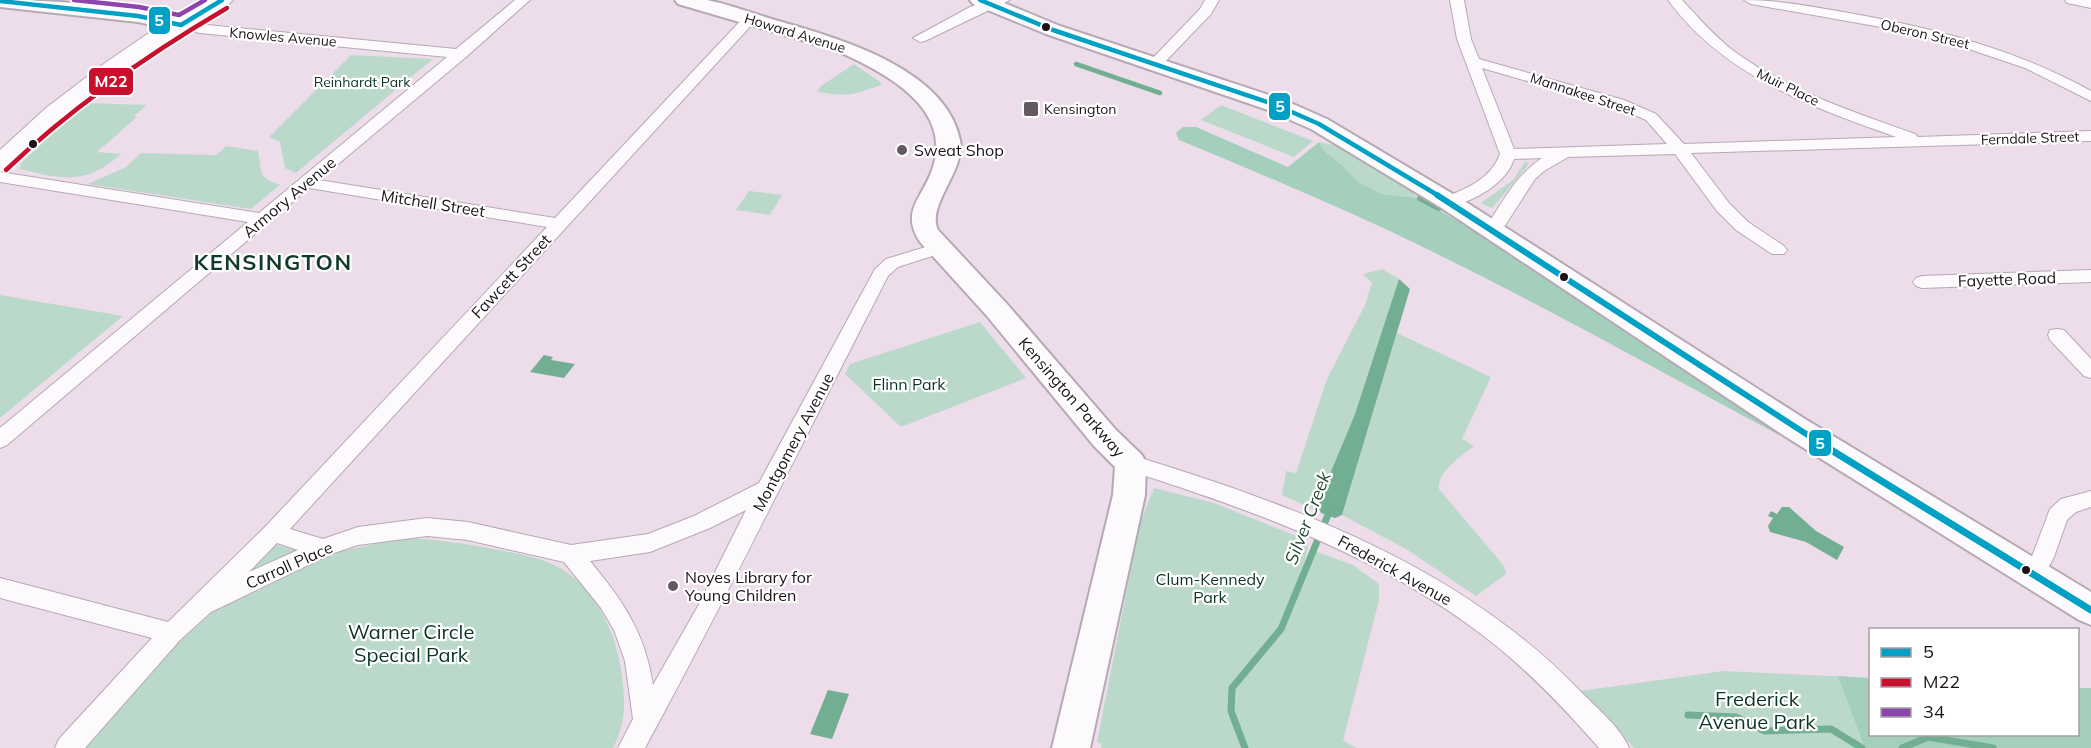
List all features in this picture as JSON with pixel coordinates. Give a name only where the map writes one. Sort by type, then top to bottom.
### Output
[{"type":"main road","points":[[0,134],[68,78],[190,0]]},
{"type":"main road","points":[[0,164],[57,110],[146,46],[222,0]]},
{"type":"main road","name":"Howard Avenue","points":[[685,0],[842,46],[862,54],[903,79],[934,109],[949,139],[945,166],[923,216],[923,224],[939,248]]},
{"type":"main road","name":"Knowles Avenue","points":[[0,1],[157,20],[181,25]]},
{"type":"main road","points":[[991,2],[1053,30],[1257,98],[1319,124],[1449,202],[1794,427],[2091,610]]},
{"type":"main road","name":"Kensington Parkway","points":[[939,248],[996,310],[1105,438],[1131,463],[1129,495],[1071,748]]},
{"type":"street","name":"Armory Avenue","points":[[0,440],[523,0]]},
{"type":"street","points":[[1155,64],[1206,11],[1212,0]]},
{"type":"street","points":[[1449,202],[1473,193],[1495,176],[1506,162],[1508,154],[1464,39],[1457,0]]},
{"type":"street","name":"Muir Place","points":[[1675,0],[1728,54],[1779,85],[1850,115],[1921,141]]},
{"type":"street","name":"Oberon Street","points":[[1751,0],[1922,31],[1959,41],[2028,64],[2091,97]]},
{"type":"street","points":[[2072,0],[2091,4]]},
{"type":"street","points":[[920,38],[991,2]]},
{"type":"street","name":"Fawcett Street","points":[[203,605],[273,533],[750,19]]},
{"type":"street","name":"Knowles Avenue","points":[[181,25],[200,29],[460,54]]},
{"type":"street","name":"Mannakee Street","points":[[1473,62],[1492,65],[1637,110],[1659,124],[1723,207],[1743,226],[1778,250]]},
{"type":"street","name":"Ferndale Street","points":[[1508,154],[2091,136]]},
{"type":"street","name":"Ferndale Street","points":[[1492,231],[1509,204],[1539,165],[1554,157],[1573,152]]},
{"type":"street","points":[[0,177],[262,219]]},
{"type":"street","name":"Mitchell Street","points":[[306,183],[560,224]]},
{"type":"street","name":"Montgomery Avenue","points":[[632,748],[706,613],[767,489],[881,273],[892,263],[939,248]]},
{"type":"street","name":"Fayette Road","points":[[1922,282],[2091,276]]},
{"type":"street","points":[[2057,335],[2091,371]]},
{"type":"street","name":"Frederick Avenue","points":[[1131,463],[1263,506],[1307,523],[1422,581],[1477,618],[1537,665],[1616,748]]},
{"type":"street","name":"Carroll Place","points":[[68,748],[172,633],[203,605],[323,548],[358,536],[427,527],[468,531],[572,554],[650,543],[702,522],[767,489]]},
{"type":"street","points":[[2033,574],[2043,557],[2058,515],[2069,505],[2091,499]]},
{"type":"street","points":[[273,533],[323,548]]},
{"type":"street","points":[[572,554],[609,601],[625,627],[637,661],[646,720]]},
{"type":"street","points":[[0,588],[172,633]]},
{"type":"green space","name":"Reinhardt Park","points":[[351,55],[433,59],[296,173],[285,168],[280,142],[269,137]]},
{"type":"green space","points":[[854,64],[883,84],[851,94],[817,92],[821,86]]},
{"type":"green space","points":[[85,103],[147,105],[134,116],[137,117],[97,152],[121,154],[96,171],[85,175],[61,177],[20,169],[21,163]]},
{"type":"green space","points":[[1221,105],[1313,141],[1294,157],[1201,120]]},
{"type":"green space","points":[[1319,142],[1348,148],[1363,162],[1411,190],[1417,198],[1382,194],[1357,181],[1324,151]]},
{"type":"green space","points":[[226,146],[258,151],[263,176],[280,185],[251,209],[88,184],[126,167],[141,153],[216,155]]},
{"type":"green space","points":[[1525,162],[1529,163],[1492,208],[1481,203],[1513,180]]},
{"type":"green space","points":[[749,191],[782,195],[770,215],[736,210]]},
{"type":"green space","points":[[1382,269],[1399,279],[1355,414],[1315,510],[1282,495],[1286,471],[1296,473],[1327,379],[1365,305],[1372,283],[1363,274]]},
{"type":"green space","points":[[0,295],[123,316],[0,418]]},
{"type":"green space","name":"Flinn Park","points":[[980,322],[1026,378],[901,427],[845,374],[850,364]]},
{"type":"green space","points":[[1397,333],[1491,377],[1462,439],[1474,446],[1446,470],[1439,489],[1504,566],[1506,574],[1476,596],[1406,549],[1342,515]]},
{"type":"green space","name":"Clum-Kennedy Park","points":[[1154,488],[1214,503],[1301,538],[1308,546],[1302,574],[1312,550],[1353,565],[1379,584],[1379,600],[1343,741],[1357,748],[1101,748],[1102,744],[1097,742],[1140,523]]},
{"type":"green space","name":"Warner Circle Special Park","points":[[403,538],[459,543],[532,557],[554,565],[579,582],[599,607],[606,621],[620,664],[624,707],[621,727],[613,748],[81,748],[153,666],[216,609],[327,554]]},
{"type":"green space","points":[[276,545],[297,550],[247,574]]},
{"type":"green space","name":"Frederick Avenue Park","points":[[1724,671],[1869,678],[1869,736],[2079,735],[2091,748],[1634,748],[1580,691]]},
{"type":"shaded area","points":[[1183,127],[1196,127],[1288,167],[1319,142],[1324,151],[1357,181],[1382,194],[1417,198],[1517,254],[1789,433],[1779,435],[1561,318],[1398,235],[1179,140],[1176,133]]},
{"type":"shaded area","points":[[1399,279],[1410,289],[1342,515],[1335,518],[1321,513],[1317,505],[1355,414]]},
{"type":"shaded area","points":[[544,355],[553,357],[551,360],[575,364],[564,378],[530,372]]},
{"type":"shaded area","points":[[1782,507],[1789,507],[1816,531],[1844,547],[1837,560],[1806,542],[1770,532],[1768,526],[1773,518],[1768,516],[1771,511],[1777,514]]},
{"type":"shaded area","points":[[1838,676],[1869,678],[1869,736],[2079,736],[2079,688],[2091,688],[2091,748],[1865,748]]},
{"type":"shaded area","points":[[828,690],[849,694],[832,739],[810,734]]},
{"type":"waterway","points":[[1076,64],[1160,93]]},
{"type":"waterway","points":[[1420,198],[1439,208]]},
{"type":"waterway","name":"Silver Creek","points":[[1245,748],[1231,711],[1232,688],[1281,629],[1330,510]]},
{"type":"waterway","points":[[1688,715],[1736,717],[1765,731],[1831,729],[1862,748]]},
{"type":"waterway","points":[[1902,748],[1928,737],[1993,748]]},
{"type":"transit line","name":"34","points":[[74,0],[139,7],[179,15],[205,0]]},
{"type":"transit line","name":"5","points":[[0,1],[138,16],[181,25],[222,0]]},
{"type":"transit line","name":"5","points":[[980,0],[1053,30],[1276,105],[1319,124],[1449,202],[1794,427],[2091,610]]},
{"type":"transit line","name":"M22","points":[[6,170],[59,121],[116,77],[165,44],[227,8]]},
{"type":"place","name":"Kensington","points":[[1031,109]]},
{"type":"place","name":"Sweat Shop","points":[[902,150]]},
{"type":"place","name":"Noyes Library for Young Children","points":[[673,586]]},
{"type":"district","name":"KENSINGTON","points":[[273,262]]}]
